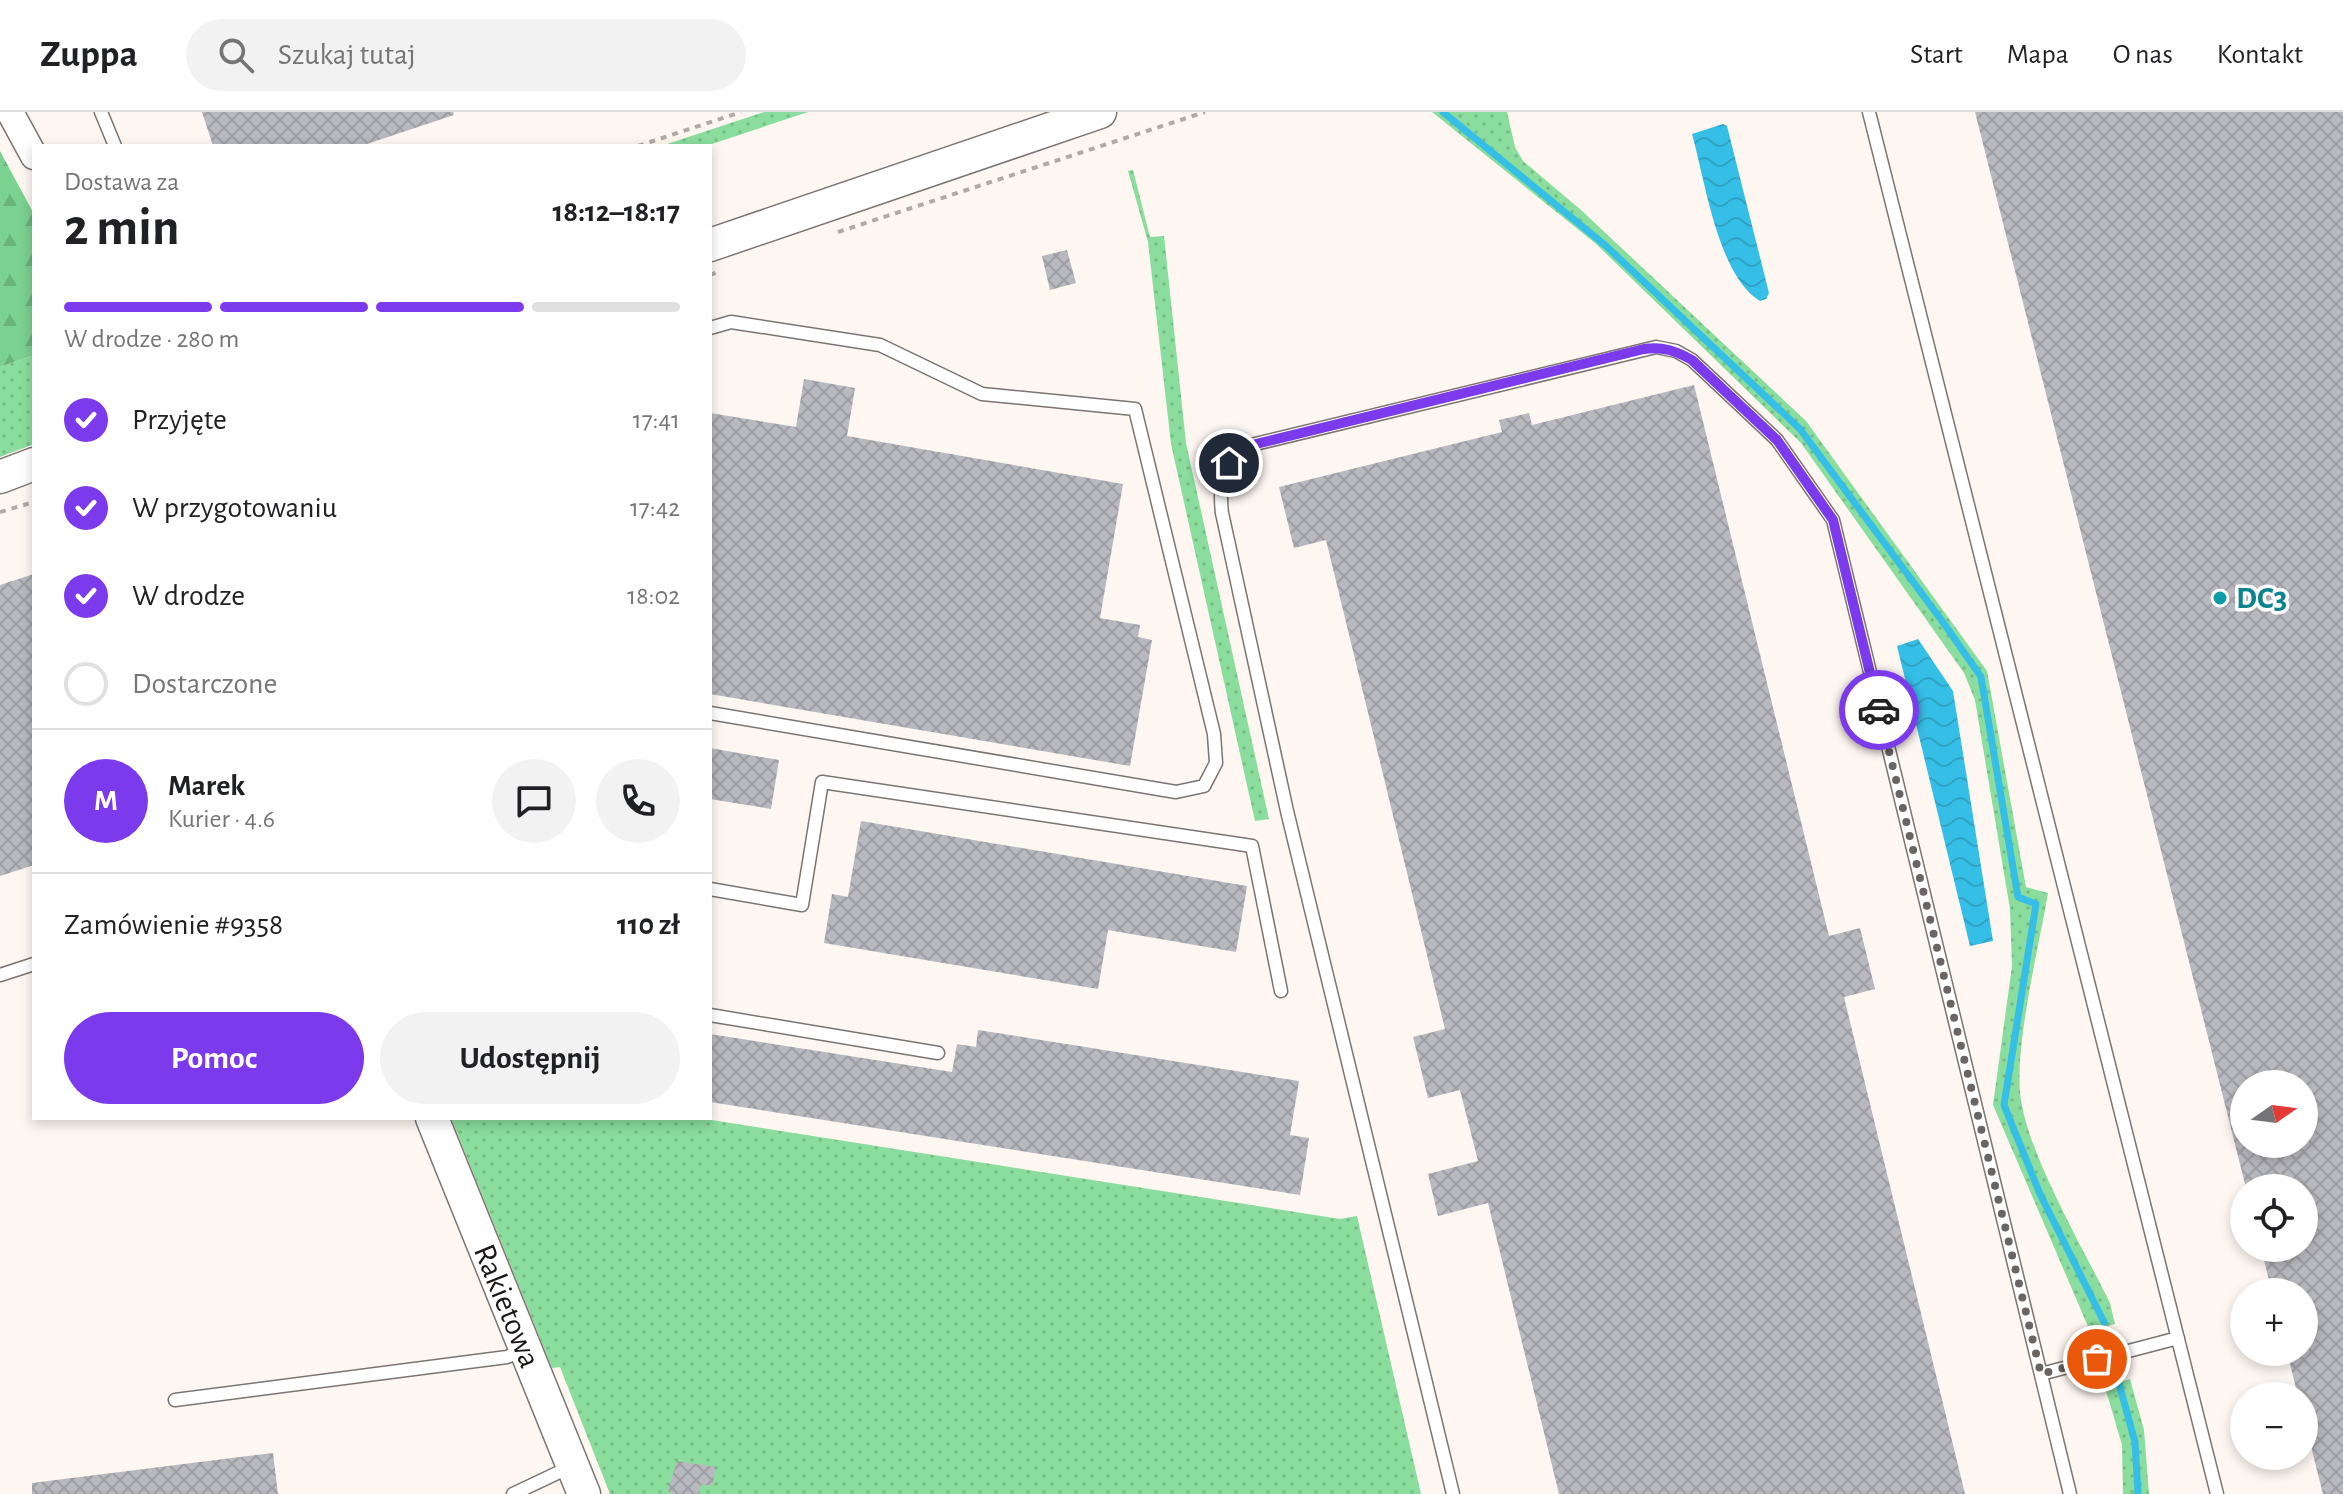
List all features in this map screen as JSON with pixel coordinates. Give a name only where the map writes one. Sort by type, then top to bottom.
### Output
[{"type":"street","points":[[10,112],[32,152]]},
{"type":"street","points":[[717,258],[1100,112]]},
{"type":"street","points":[[0,477],[32,465]]},
{"type":"street","name":"Rakietowa","points":[[433,1120],[579,1480]]},
{"type":"lane","points":[[101,112],[114,144]]},
{"type":"lane","points":[[1869,112],[2217,1494]]},
{"type":"lane","points":[[712,327],[731,322],[880,345],[982,394],[1135,409],[1214,734],[1216,763],[1204,786],[1176,792],[712,713]]},
{"type":"lane","points":[[1453,1494],[1274,754],[1222,513],[1223,475],[1233,457],[1247,446],[1656,347],[1676,351],[1704,371],[1777,440],[1833,520],[2070,1494]]},
{"type":"lane","points":[[712,889],[802,905],[822,782],[1252,846],[1281,991]]},
{"type":"lane","points":[[0,975],[32,965]]},
{"type":"lane","points":[[712,1015],[938,1053]]},
{"type":"lane","points":[[2041,1374],[2178,1338]]},
{"type":"lane","points":[[175,1400],[507,1357],[524,1350]]},
{"type":"lane","points":[[513,1494],[579,1480]]},
{"type":"path","points":[[644,144],[741,112]]},
{"type":"path","points":[[837,232],[1205,112]]},
{"type":"path","points":[[0,512],[32,503]]},
{"type":"green space","points":[[764,112],[808,112],[712,144],[667,144]]},
{"type":"green space","points":[[1432,112],[1507,112],[1515,147],[1523,161],[1581,210],[1806,421],[1987,671],[2026,887],[2048,893],[2024,1027],[2019,1079],[2021,1100],[2026,1123],[2046,1175],[2110,1303],[2115,1324],[2090,1331],[1993,1105],[2012,966],[2010,909],[1975,700],[1964,673],[1801,443],[1595,243]]},
{"type":"green space","points":[[0,151],[32,210],[32,356],[0,367]]},
{"type":"green space","points":[[1133,170],[1150,237],[1164,236],[1186,443],[1269,819],[1255,821],[1171,444],[1148,242],[1128,171]]},
{"type":"green space","points":[[32,356],[32,445],[0,457],[0,367]]},
{"type":"green space","points":[[452,1120],[712,1120],[1340,1219],[1357,1216],[1421,1494],[610,1494],[560,1367],[552,1368]]},
{"type":"green space","points":[[2130,1379],[2144,1430],[2149,1494],[2123,1494],[2122,1445],[2105,1387]]},
{"type":"water","points":[[1723,124],[1727,126],[1769,293],[1766,299],[1760,301],[1733,271],[1723,249],[1692,134]]},
{"type":"water","points":[[1918,639],[1953,691],[1993,941],[1970,946],[1897,646]]},
{"type":"building","points":[[202,112],[453,112],[454,115],[367,144],[212,144]]},
{"type":"building","name":"DC3","points":[[1975,112],[2343,112],[2343,1494],[2323,1494],[2317,1470],[2318,1382],[2294,1382],[2290,1366],[2318,1366],[2318,1278],[2268,1278],[2264,1262],[2318,1262],[2318,1174],[2242,1174],[2238,1158],[2318,1158],[2318,1070],[2230,1070],[2230,1124]]},
{"type":"building","points":[[1067,250],[1076,283],[1050,290],[1042,256]]},
{"type":"building","points":[[804,379],[855,388],[847,436],[1123,484],[1100,618],[1140,625],[1138,637],[1152,640],[1130,766],[712,694],[712,413],[796,427]]},
{"type":"building","points":[[1694,385],[1829,936],[1860,928],[1875,989],[1844,997],[1965,1494],[1559,1494],[1488,1203],[1438,1216],[1428,1174],[1478,1161],[1460,1090],[1428,1098],[1413,1037],[1445,1029],[1326,540],[1294,548],[1279,487],[1502,432],[1499,420],[1529,413],[1532,425]]},
{"type":"building","points":[[32,575],[32,866],[0,876],[0,585]]},
{"type":"building","points":[[712,748],[779,760],[771,809],[712,799]]},
{"type":"building","points":[[861,821],[1247,886],[1236,952],[1108,930],[1098,989],[824,943],[832,894],[848,897]]},
{"type":"building","points":[[978,1030],[1299,1081],[1290,1135],[1309,1138],[1300,1195],[712,1102],[712,1034],[952,1072],[957,1044],[976,1047]]},
{"type":"building","points":[[273,1453],[278,1494],[32,1494],[32,1483]]},
{"type":"building","points":[[677,1461],[716,1467],[712,1486],[701,1484],[699,1494],[672,1494],[668,1490]]},
{"type":"waterway","points":[[1443,112],[1606,246],[1800,429],[1981,677],[2018,897],[2036,904],[2004,1105],[2040,1194],[2104,1322]]},
{"type":"waterway","points":[[2118,1380],[2135,1442],[2138,1494]]},
{"type":"way so far","points":[[1879,710],[2041,1374],[2097,1359]]},
{"type":"place","name":"DC3","points":[[2220,598]]},
{"type":"route","points":[[1229,463],[1247,446],[1644,349],[1656,347],[1676,351],[1716,381],[1777,440],[1833,520],[1879,710]]}]
